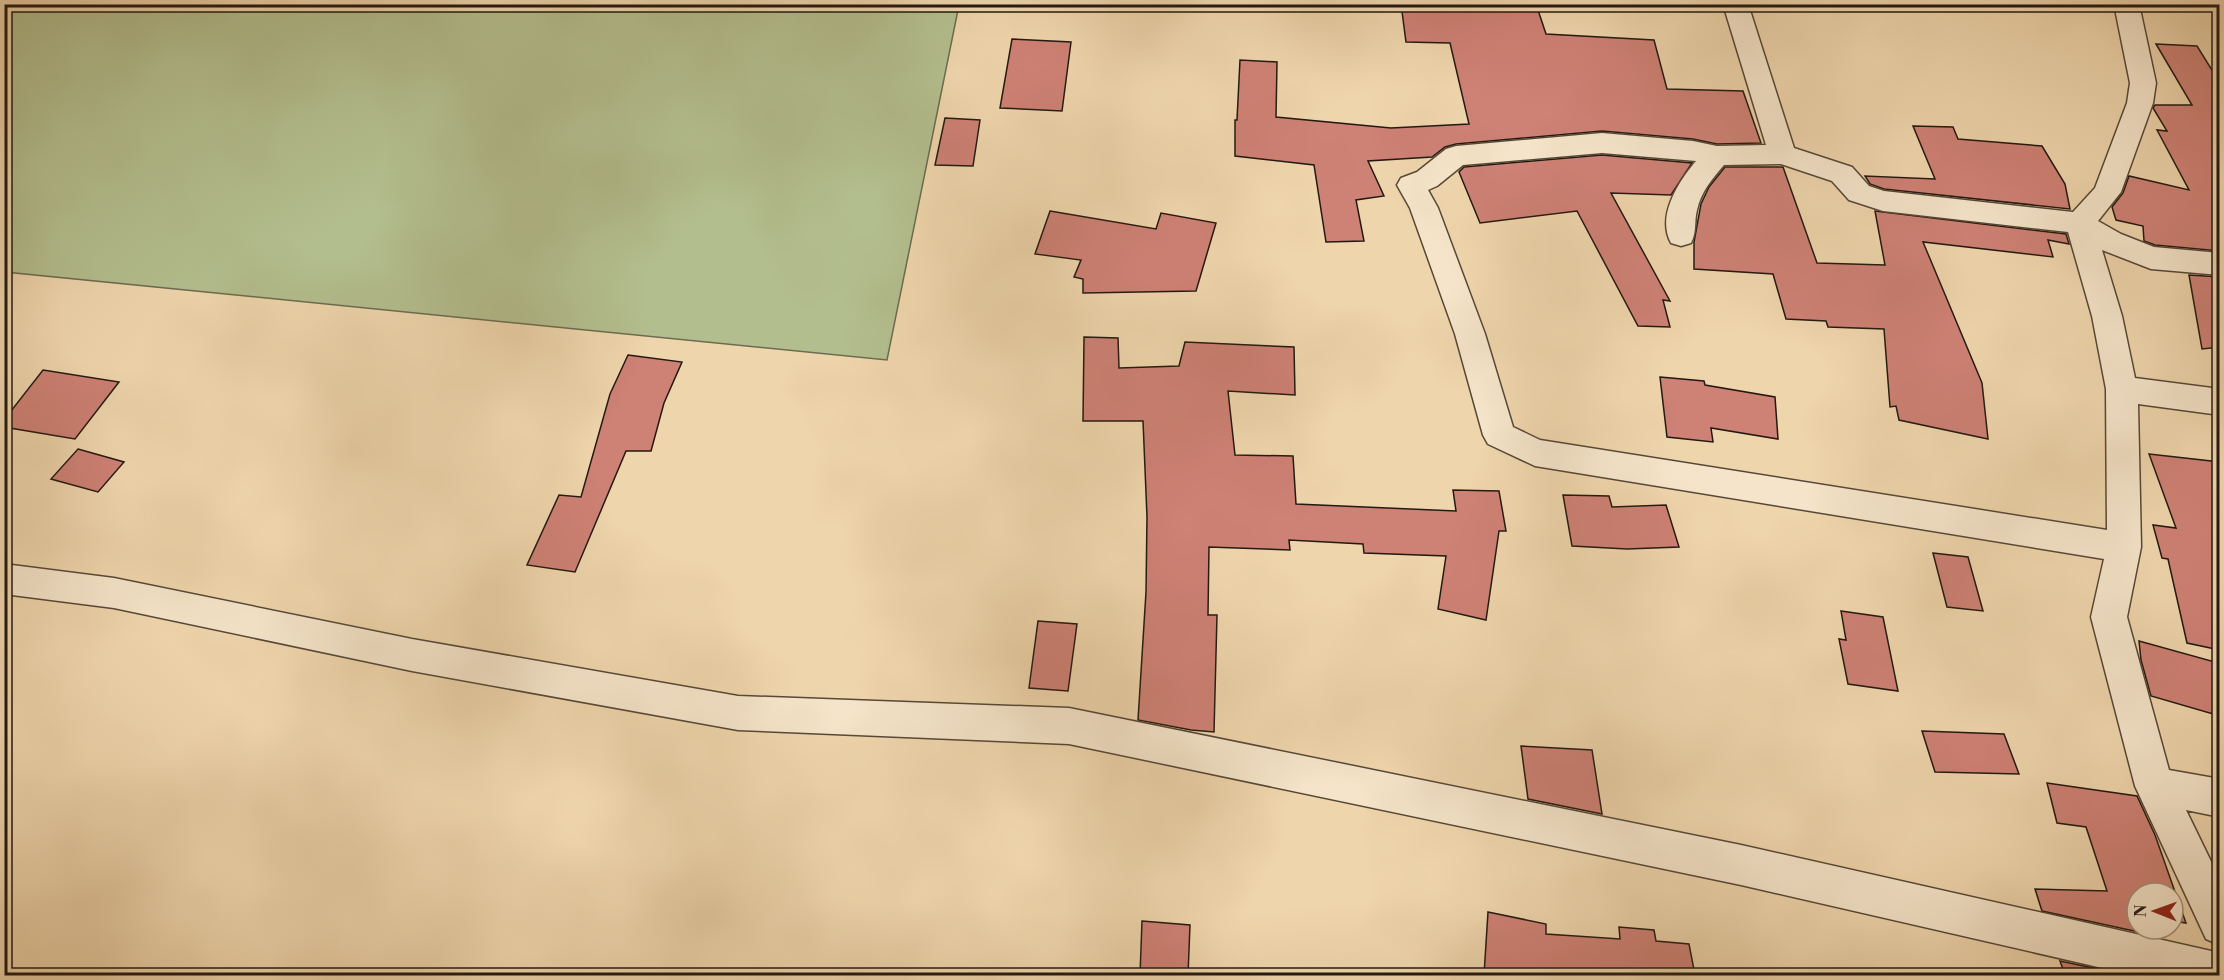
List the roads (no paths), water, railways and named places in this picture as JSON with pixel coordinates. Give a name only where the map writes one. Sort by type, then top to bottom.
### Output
[{"type":"street","points":[[1735,4],[1782,154]]},
{"type":"street","points":[[2080,223],[2107,192],[2140,103],[2143,83],[2126,4]]},
{"type":"street","points":[[2124,546],[1535,453],[1499,435],[1470,333],[1424,208],[1411,184],[1427,179],[1456,156],[1602,143],[1693,151],[1716,156],[1782,154],[1842,174],[1859,193],[1883,201],[2080,223],[2111,242],[2151,258],[2220,264]]},
{"type":"street","points":[[1681,235],[1680,217],[1694,180],[1716,156]]},
{"type":"street","points":[[2080,223],[2107,316],[2122,389],[2124,546],[2109,617],[2154,786],[2220,926]]},
{"type":"street","points":[[2122,389],[2220,402]]},
{"type":"street","points":[[4,579],[114,593],[412,655],[738,714],[1069,726],[1741,865],[2220,974]]},
{"type":"street","points":[[2154,786],[2220,798]]}]
